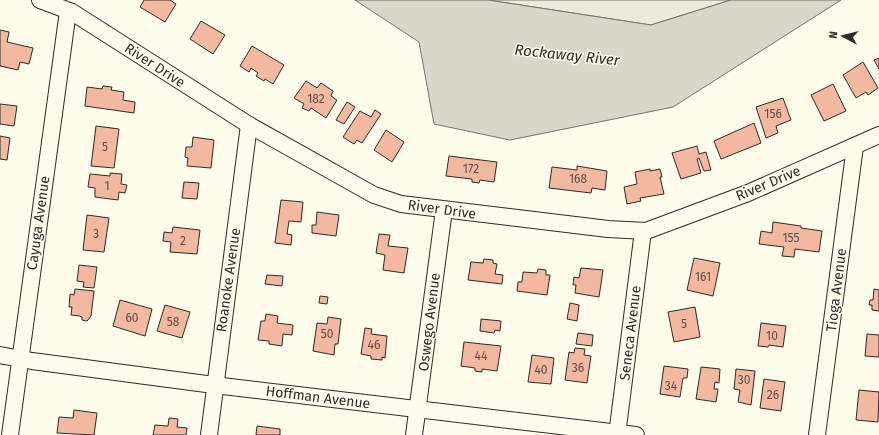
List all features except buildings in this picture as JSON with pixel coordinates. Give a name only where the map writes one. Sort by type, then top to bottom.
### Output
[{"type":"street","name":"River Drive","points":[[40,0],[68,10],[249,125],[374,195],[401,204],[608,229],[646,231],[748,193],[879,135]]},
{"type":"street","name":"Cayuga Avenue","points":[[10,435],[68,10]]},
{"type":"street","name":"Roanoke Avenue","points":[[209,435],[214,385],[249,125]]},
{"type":"street","name":"Tioga Avenue","points":[[817,435],[855,146]]},
{"type":"street","name":"Oswego Avenue","points":[[414,435],[444,210]]},
{"type":"street","name":"Seneca Avenue","points":[[617,434],[643,231]]},
{"type":"street","name":"Hoffman Avenue","points":[[0,355],[214,385],[617,434],[636,435]]},
{"type":"shaded area","points":[[488,0],[731,0],[651,25]]},
{"type":"water","name":"Rockaway River","points":[[355,0],[488,0],[651,25],[731,0],[841,0],[673,107],[510,140],[434,124],[419,42]]}]
